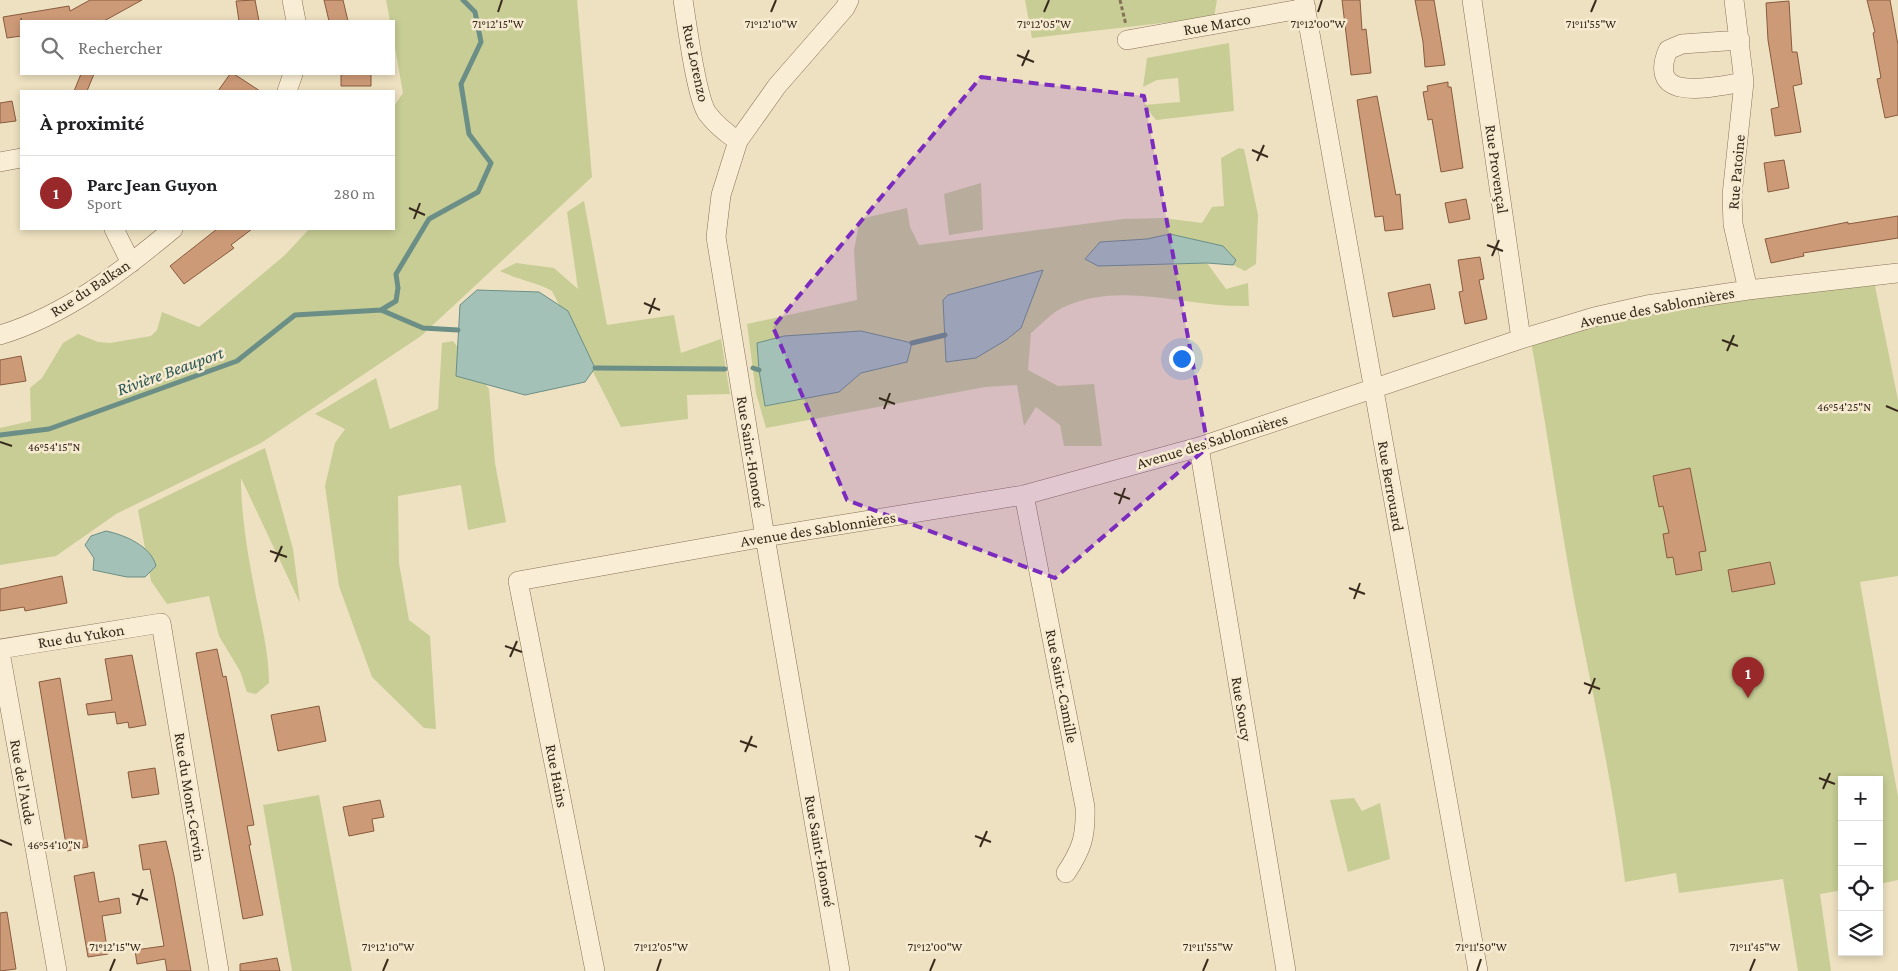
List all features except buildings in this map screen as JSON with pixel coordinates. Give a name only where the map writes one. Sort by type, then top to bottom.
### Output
[{"type":"street","points":[[292,0],[296,20]]},
{"type":"street","name":"Rue Lorenzo","points":[[683,0],[700,94],[706,111],[720,128],[738,141]]},
{"type":"street","name":"Rue Saint-Honoré","points":[[840,971],[765,537],[716,237],[721,195],[738,141],[777,86],[845,8],[849,0]]},
{"type":"street","name":"Rue Provençal","points":[[1472,0],[1521,338]]},
{"type":"street","name":"Rue Patoine","points":[[1734,0],[1744,82],[1732,195],[1733,224],[1748,290]]},
{"type":"street","name":"Rue Marco","points":[[1127,40],[1305,4]]},
{"type":"street","name":"Rue Berrouard","points":[[1305,4],[1478,971]]},
{"type":"street","points":[[1740,40],[1682,44],[1668,50],[1663,61],[1665,73],[1671,83],[1680,89],[1692,90],[1744,82]]},
{"type":"street","points":[[288,90],[293,75]]},
{"type":"street","points":[[0,162],[20,158]]},
{"type":"street","points":[[114,230],[131,264]]},
{"type":"street","name":"Rue du Balkan","points":[[0,335],[61,310],[131,264],[172,230]]},
{"type":"street","name":"Avenue des Sablonnières","points":[[518,581],[765,537],[1024,495],[1199,447],[1521,338],[1621,311],[1748,290],[1898,273]]},
{"type":"street","name":"Rue Soucy","points":[[1199,447],[1286,971]]},
{"type":"street","name":"Rue Saint-Camille","points":[[1024,495],[1086,807],[1086,829],[1081,850],[1066,873]]},
{"type":"street","name":"Rue Hains","points":[[518,581],[595,971]]},
{"type":"street","name":"Rue du Yukon","points":[[0,651],[161,623]]},
{"type":"street","name":"Rue du Mont-Cervin","points":[[161,623],[219,971]]},
{"type":"street","name":"Rue de l'Aude","points":[[0,651],[57,971]]},
{"type":"path","points":[[1120,0],[1127,40]]},
{"type":"highlighted area","points":[[981,77],[1144,96],[1208,447],[1055,578],[847,500],[773,327]]},
{"type":"green space","points":[[386,0],[577,0],[592,177],[421,336],[261,443],[116,514],[56,556],[0,565],[0,428],[31,421],[30,388],[42,378],[63,343],[78,334],[98,342],[110,343],[151,336],[157,330],[162,312],[199,327],[285,255],[308,230],[395,230],[395,105],[403,93],[395,48],[395,20],[390,20]]},
{"type":"green space","points":[[1025,0],[1217,0],[1214,17],[1032,38]]},
{"type":"green space","points":[[1229,43],[1234,111],[1156,120],[1144,105],[1180,102],[1178,78],[1157,80],[1143,87],[1147,58]]},
{"type":"green space","points":[[1239,148],[1244,149],[1258,215],[1256,264],[1245,271],[1233,265],[1236,260],[1170,234],[1147,239],[1100,242],[1150,265],[1207,263],[1226,289],[1248,283],[1249,306],[1226,306],[1132,295],[1109,296],[1086,299],[1064,307],[1051,315],[1031,333],[1028,370],[1058,386],[1094,384],[1102,446],[1064,446],[1060,425],[1036,407],[1024,426],[1017,385],[985,387],[766,428],[756,393],[747,324],[857,300],[854,250],[860,219],[907,208],[910,227],[919,245],[1123,219],[1163,218],[1202,223],[1212,207],[1224,206],[1221,158]],"holes":[[[1042,271],[946,362],[943,300],[948,295]],[[861,331],[912,343],[907,362],[861,373],[839,392],[766,406],[759,370],[757,344]]]},
{"type":"green space","points":[[981,183],[983,230],[949,235],[944,194]]},
{"type":"green space","points":[[584,201],[607,325],[674,315],[681,353],[721,339],[730,394],[687,395],[688,419],[621,427],[552,291],[500,271],[516,263],[554,268],[578,289],[567,212]]},
{"type":"green space","points":[[1873,276],[1898,400],[1898,576],[1860,582],[1898,797],[1898,880],[1883,883],[1883,776],[1838,776],[1838,891],[1820,894],[1831,971],[1798,971],[1783,879],[1679,893],[1676,873],[1625,882],[1609,779],[1576,609],[1530,336],[1594,317]]},
{"type":"green space","points":[[453,341],[489,389],[495,463],[506,522],[468,530],[461,485],[398,496],[399,563],[409,620],[430,636],[436,729],[424,728],[372,677],[339,586],[325,486],[335,443],[345,429],[315,414],[376,378],[390,429],[438,409],[442,343]]},
{"type":"green space","points":[[265,448],[293,549],[300,603],[241,478],[245,535],[269,671],[269,683],[256,694],[247,692],[240,671],[219,636],[209,596],[167,604],[151,581],[138,510]]},
{"type":"green space","points":[[319,795],[352,971],[292,971],[263,805]]},
{"type":"green space","points":[[1354,798],[1362,811],[1380,803],[1390,859],[1348,872],[1330,800]]},
{"type":"water","points":[[1170,234],[1223,246],[1236,260],[1233,265],[1207,263],[1098,266],[1085,259],[1100,242],[1147,239]]},
{"type":"water","points":[[1043,270],[1021,328],[1006,340],[976,358],[946,362],[943,300],[948,295]]},
{"type":"water","points":[[477,290],[539,292],[568,311],[595,368],[585,382],[525,395],[456,376],[460,305]]},
{"type":"water","points":[[861,331],[912,343],[907,362],[861,373],[839,392],[765,406],[757,343],[784,336]]},
{"type":"water","points":[[106,531],[136,542],[149,553],[156,566],[145,577],[127,577],[93,570],[94,558],[85,545],[91,536]]},
{"type":"waterway","name":"Rivière Beauport","points":[[0,435],[49,429],[237,361],[295,315],[381,310],[396,301],[398,288],[396,274],[429,219],[478,192],[491,163],[469,134],[461,84],[481,42],[475,12],[463,0]]},
{"type":"waterway","points":[[381,310],[423,328],[458,330]]},
{"type":"waterway","points":[[912,343],[945,335]]},
{"type":"waterway","points":[[595,368],[725,369]]},
{"type":"waterway","points":[[753,368],[759,370]]},
{"type":"place","name":"Parc Jean Guyon","points":[[1748,698]]}]
